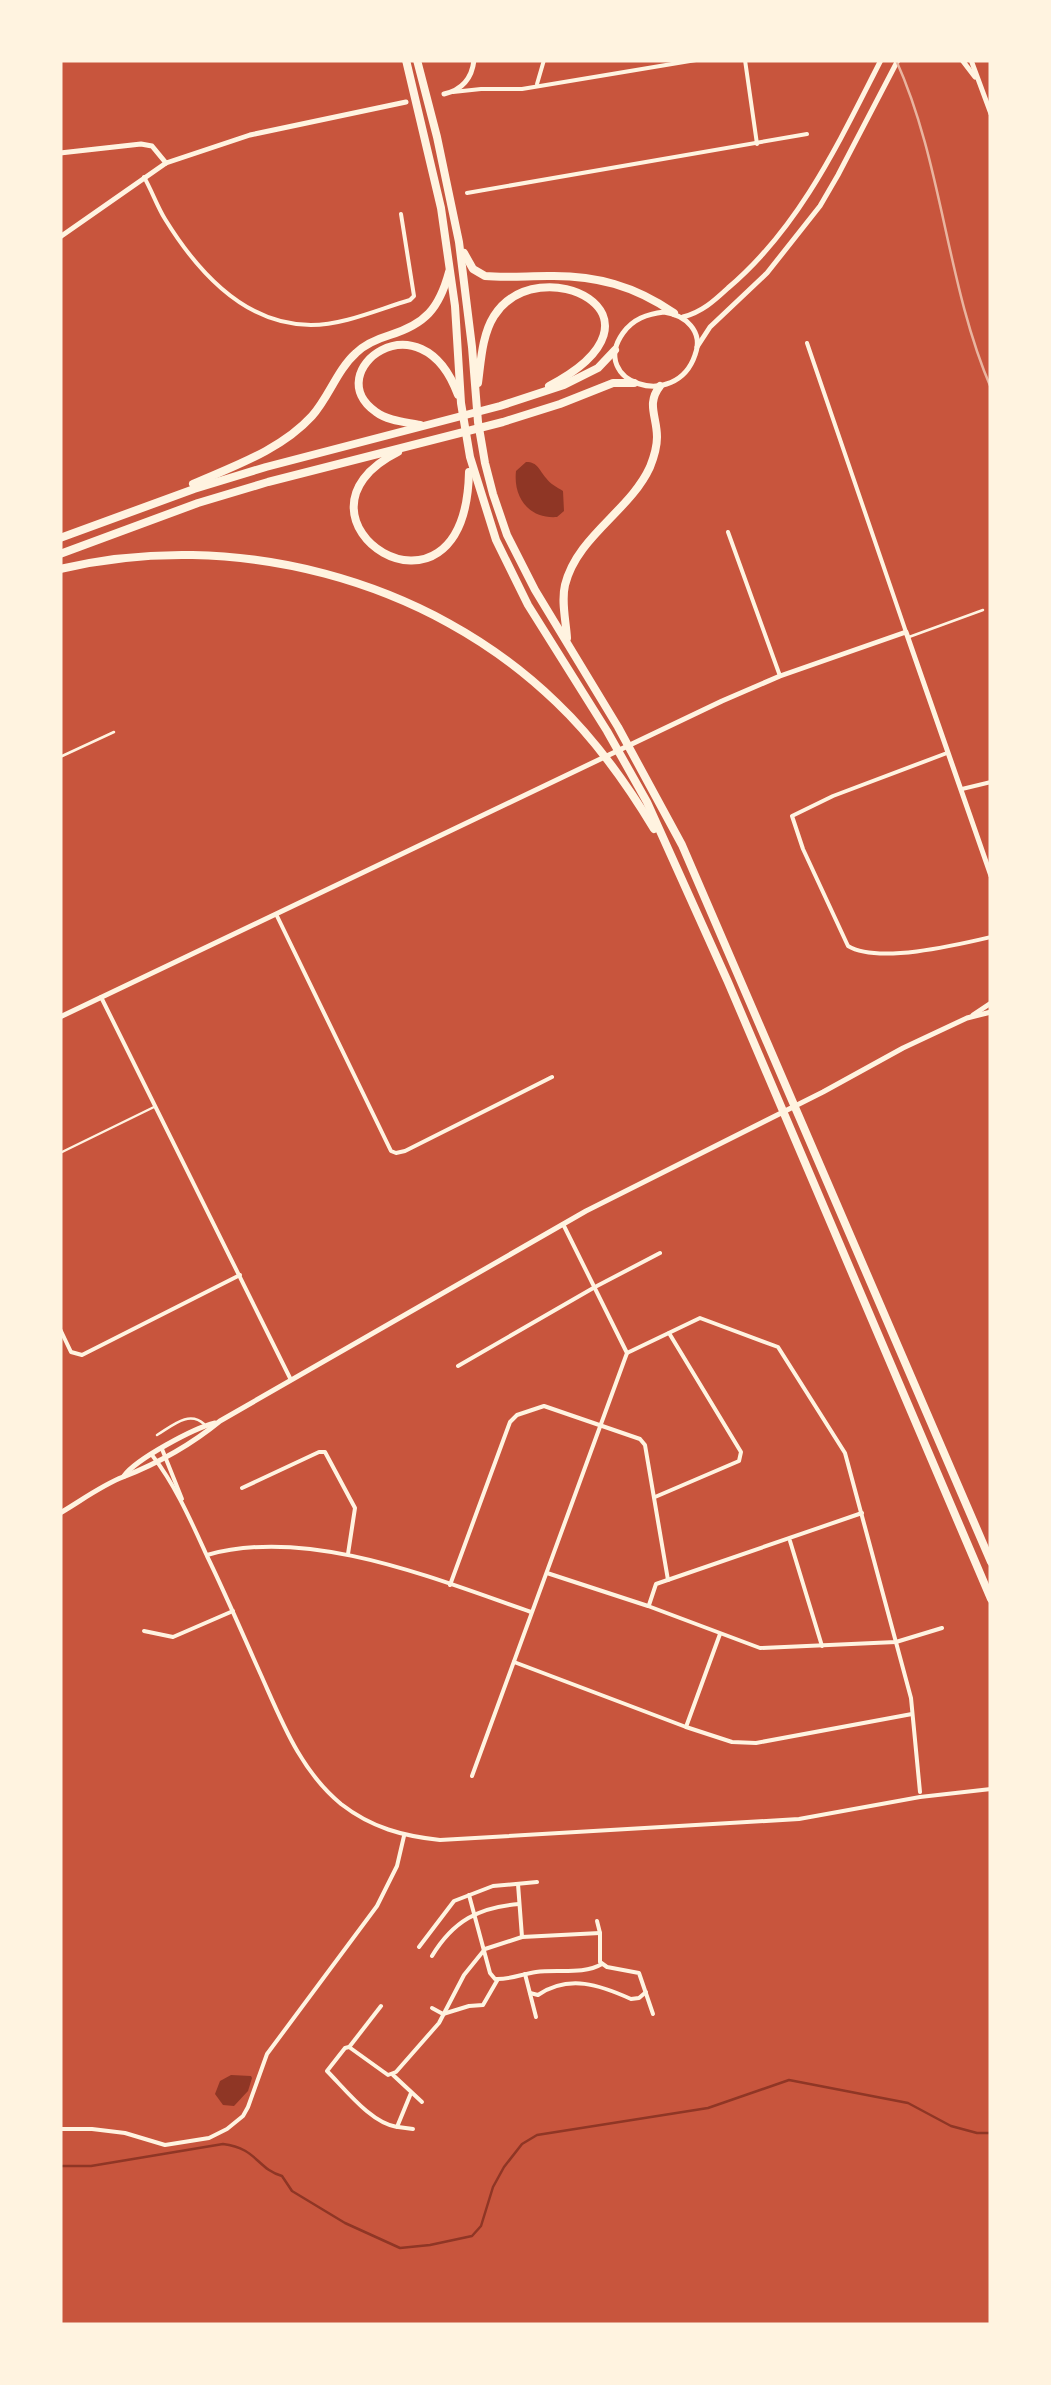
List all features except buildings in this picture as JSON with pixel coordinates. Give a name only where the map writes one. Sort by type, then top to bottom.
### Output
[{"type":"highway","points":[[406,60],[433,168],[450,268],[461,403],[484,508],[508,568],[632,774],[672,858],[991,1599]]},
{"type":"highway","points":[[417,60],[459,242],[485,463],[507,535],[534,590],[618,726],[682,845],[991,1562]]},
{"type":"highway","points":[[459,242],[473,269],[484,276],[589,277],[642,293],[679,315]]},
{"type":"highway","points":[[60,538],[252,458],[298,430],[314,414],[356,352],[420,323],[431,312],[440,299],[450,268]]},
{"type":"highway","points":[[476,397],[488,328],[495,314],[520,294],[558,288],[582,292],[603,317],[604,336],[599,347],[582,366],[528,398]]},
{"type":"highway","points":[[425,426],[386,417],[362,396],[360,378],[374,353],[392,346],[424,350],[443,365],[461,403]]},
{"type":"highway","points":[[130,511],[266,467],[528,398],[587,375],[616,350]]},
{"type":"highway","points":[[60,554],[198,503],[503,422],[614,383],[634,383]]},
{"type":"highway","points":[[568,644],[564,598],[570,571],[588,543],[635,491],[650,466],[657,444],[652,399],[660,386]]},
{"type":"highway","points":[[411,446],[377,464],[367,474],[359,485],[354,509],[360,532],[369,544],[391,558],[429,558],[441,551],[460,529],[468,500],[470,458]]},
{"type":"highway","points":[[60,569],[142,556],[244,558],[345,579],[409,604],[466,634],[519,670],[556,702],[622,780],[672,858]]},
{"type":"street","points":[[453,92],[472,74],[474,60]]},
{"type":"street","points":[[537,86],[544,60]]},
{"type":"street","points":[[645,60],[646,68]]},
{"type":"street","points":[[444,94],[537,86],[696,60]]},
{"type":"street","points":[[745,60],[757,144]]},
{"type":"street","points":[[881,60],[818,180],[766,251],[709,305],[694,314],[653,313],[633,322],[619,340],[616,358],[622,373],[634,383],[660,386],[678,379],[710,327],[767,273],[820,206],[898,60]]},
{"type":"street","points":[[962,60],[982,86]]},
{"type":"street","points":[[971,60],[991,114]]},
{"type":"street","points":[[60,236],[166,163],[250,135],[406,102]]},
{"type":"street","points":[[467,193],[807,134]]},
{"type":"street","points":[[60,154],[140,144],[152,146],[166,163]]},
{"type":"street","points":[[144,177],[164,217],[209,277],[248,307],[288,322],[330,323],[410,300],[414,296],[413,284],[401,214]]},
{"type":"street","points":[[679,315],[694,330],[697,347]]},
{"type":"street","points":[[808,343],[991,876]]},
{"type":"street","points":[[728,532],[780,676]]},
{"type":"street","points":[[60,1017],[780,676],[907,635]]},
{"type":"street","points":[[949,752],[833,796],[792,816],[848,946],[859,952],[912,952],[991,937]]},
{"type":"street","points":[[962,790],[991,782]]},
{"type":"street","points":[[276,914],[392,1151],[405,1150],[552,1077]]},
{"type":"street","points":[[101,997],[292,1381]]},
{"type":"street","points":[[164,1452],[563,1224],[991,1003]]},
{"type":"street","points":[[968,1018],[991,1012]]},
{"type":"street","points":[[472,1776],[626,1353],[563,1224]]},
{"type":"street","points":[[458,1366],[660,1253]]},
{"type":"street","points":[[60,1329],[71,1352],[82,1354],[240,1275]]},
{"type":"street","points":[[626,1353],[700,1318],[778,1347],[845,1454],[914,1714],[920,1792]]},
{"type":"street","points":[[655,1498],[739,1461],[741,1456],[669,1333]]},
{"type":"street","points":[[450,1585],[510,1422],[517,1414],[544,1406],[640,1439],[655,1498],[668,1580]]},
{"type":"street","points":[[60,1513],[132,1475],[205,1426],[220,1422]]},
{"type":"street","points":[[164,1452],[295,1749],[322,1786],[343,1806],[372,1824],[404,1836],[440,1840],[799,1819],[991,1790]]},
{"type":"street","points":[[242,1488],[318,1452],[326,1452],[355,1508],[348,1554]]},
{"type":"street","points":[[154,1458],[184,1504]]},
{"type":"street","points":[[648,1606],[656,1584],[862,1513]]},
{"type":"street","points":[[790,1539],[822,1646]]},
{"type":"street","points":[[207,1555],[249,1548],[348,1554],[531,1612]]},
{"type":"street","points":[[546,1573],[760,1648],[896,1642],[942,1628]]},
{"type":"street","points":[[144,1630],[173,1637],[233,1612]]},
{"type":"street","points":[[686,1727],[720,1634]]},
{"type":"street","points":[[514,1662],[732,1742],[756,1744],[914,1714]]},
{"type":"street","points":[[60,2129],[126,2133],[166,2145],[209,2138],[227,2130],[248,2107],[267,2054],[377,1906],[396,1866],[404,1836]]},
{"type":"street","points":[[419,1948],[450,1904],[492,1886],[537,1882]]},
{"type":"street","points":[[518,1884],[522,1937]]},
{"type":"street","points":[[469,1895],[492,1977],[592,1970],[602,1964],[636,1971],[653,2014]]},
{"type":"street","points":[[432,1956],[447,1932],[484,1910],[519,1904]]},
{"type":"street","points":[[597,1921],[602,1964]]},
{"type":"street","points":[[392,2074],[426,2041],[464,1974],[484,1949],[522,1937],[600,1933]]},
{"type":"street","points":[[590,1983],[592,1970]]},
{"type":"street","points":[[525,1974],[536,2017]]},
{"type":"street","points":[[432,2008],[443,2014],[483,2006],[498,1979]]},
{"type":"street","points":[[530,1993],[538,1995],[547,1989],[579,1983],[590,1983],[632,1999],[646,1992]]},
{"type":"street","points":[[381,2006],[328,2071],[374,2118],[390,2126],[413,2129]]},
{"type":"street","points":[[350,2047],[388,2075],[392,2074],[422,2102]]},
{"type":"street","points":[[397,2126],[411,2093]]},
{"type":"lane","points":[[907,635],[983,610]]},
{"type":"lane","points":[[60,757],[114,732]]},
{"type":"lane","points":[[60,1153],[156,1106]]},
{"type":"lane","points":[[157,1434],[190,1417],[205,1426]]},
{"type":"lane","points":[[155,2143],[157,2153]]},
{"type":"shaded area","points":[[526,462],[536,465],[563,491],[564,511],[557,517],[538,514],[520,498],[516,471]]},
{"type":"shaded area","points":[[231,2075],[252,2078],[248,2091],[234,2106],[223,2105],[215,2094],[220,2081]]},
{"type":"waterway","points":[[60,2166],[91,2166],[223,2144],[234,2146],[282,2176],[292,2191],[345,2223],[400,2248],[472,2236],[481,2226],[504,2167],[522,2144],[537,2135],[708,2108],[789,2080],[908,2103],[951,2126],[991,2133]]},
{"type":"railway","points":[[896,60],[924,140],[964,307],[991,388]]}]
